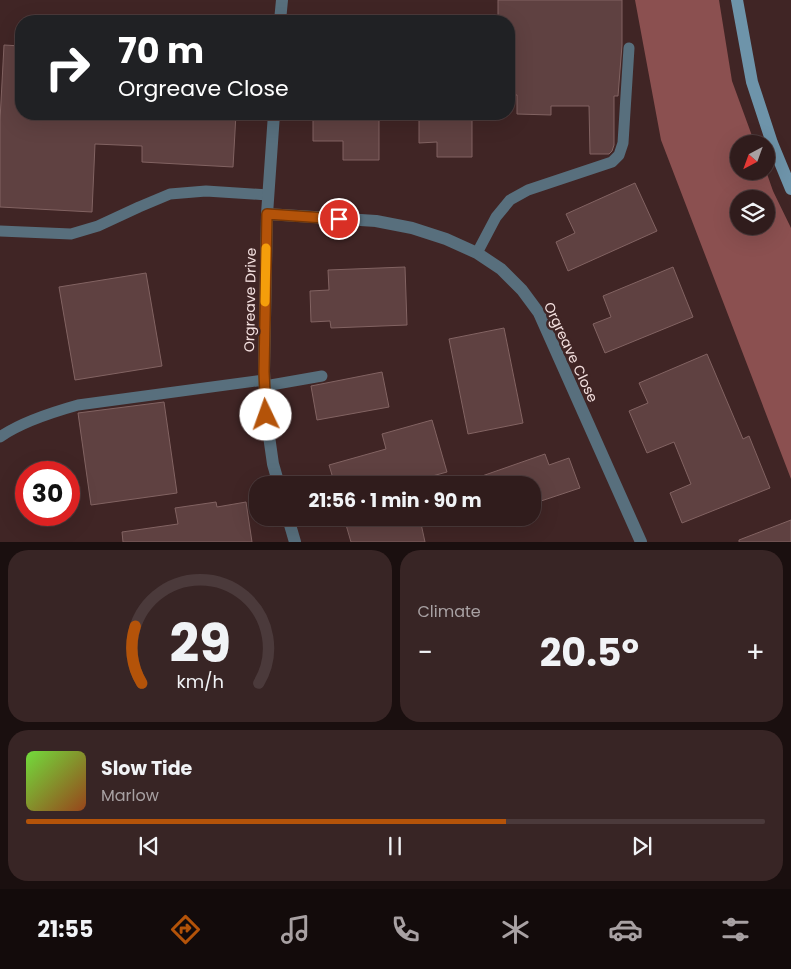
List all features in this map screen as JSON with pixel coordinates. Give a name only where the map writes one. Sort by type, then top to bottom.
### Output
[{"type":"main road","points":[[737,0],[752,82],[772,143],[791,189]]},
{"type":"street","points":[[281,15],[282,0]]},
{"type":"street","name":"Orgreave Drive","points":[[274,120],[267,214],[265,383],[266,415],[276,476]]},
{"type":"street","name":"Orgreave Close","points":[[267,214],[376,221],[412,228],[446,239],[478,253],[501,269],[522,290],[539,313],[641,542]]},
{"type":"street","points":[[290,526],[295,542]]},
{"type":"lane","points":[[478,253],[496,216],[510,200],[528,190],[612,162],[619,155],[624,143],[629,48]]},
{"type":"lane","points":[[0,231],[71,234],[98,226],[170,194],[206,191],[268,195]]},
{"type":"lane","points":[[0,437],[9,431],[53,412],[78,405],[322,376]]},
{"type":"shaded area","points":[[635,0],[719,0],[732,81],[752,135],[730,135],[730,180],[769,180],[773,190],[730,190],[730,235],[775,235],[775,195],[791,228],[791,479],[661,140]]},
{"type":"building","points":[[498,0],[622,0],[622,45],[618,96],[614,96],[614,145],[609,154],[590,154],[589,106],[551,106],[551,115],[517,114],[517,95],[515,95],[515,15],[498,15]]},
{"type":"building","points":[[4,45],[15,46],[15,120],[236,120],[233,167],[142,162],[142,146],[95,144],[92,212],[0,207],[0,120]]},
{"type":"building","points":[[313,120],[379,120],[379,160],[343,160],[343,141],[313,141]]},
{"type":"building","points":[[419,120],[472,120],[472,157],[437,157],[437,142],[419,143]]},
{"type":"building","points":[[635,183],[657,231],[568,271],[556,242],[575,233],[566,214]]},
{"type":"building","points":[[405,267],[407,325],[331,328],[330,321],[311,322],[310,291],[329,290],[328,270]]},
{"type":"building","points":[[673,267],[693,317],[605,353],[593,324],[611,317],[603,296]]},
{"type":"building","points":[[146,273],[162,366],[75,380],[59,287]]},
{"type":"building","points":[[504,328],[523,423],[468,434],[449,339]]},
{"type":"building","points":[[707,354],[743,439],[749,436],[770,488],[682,523],[670,493],[691,484],[674,442],[647,453],[629,411],[648,403],[639,383]]},
{"type":"building","points":[[382,372],[389,407],[317,420],[311,386]]},
{"type":"building","points":[[164,402],[177,493],[91,505],[78,413]]},
{"type":"building","points":[[432,420],[447,472],[432,476],[332,476],[329,465],[386,449],[382,434]]},
{"type":"building","points":[[545,454],[549,465],[569,458],[580,488],[541,501],[541,476],[482,476]]},
{"type":"building","points":[[216,502],[217,507],[246,502],[252,542],[123,542],[122,532],[178,524],[175,508]]},
{"type":"building","points":[[791,520],[791,542],[739,542],[739,540]]},
{"type":"building","points":[[346,526],[422,526],[425,542],[351,542]]},
{"type":"slow traffic","points":[[265,302],[266,248]]},
{"type":"route","points":[[266,415],[264,372],[267,214],[339,219]]}]
